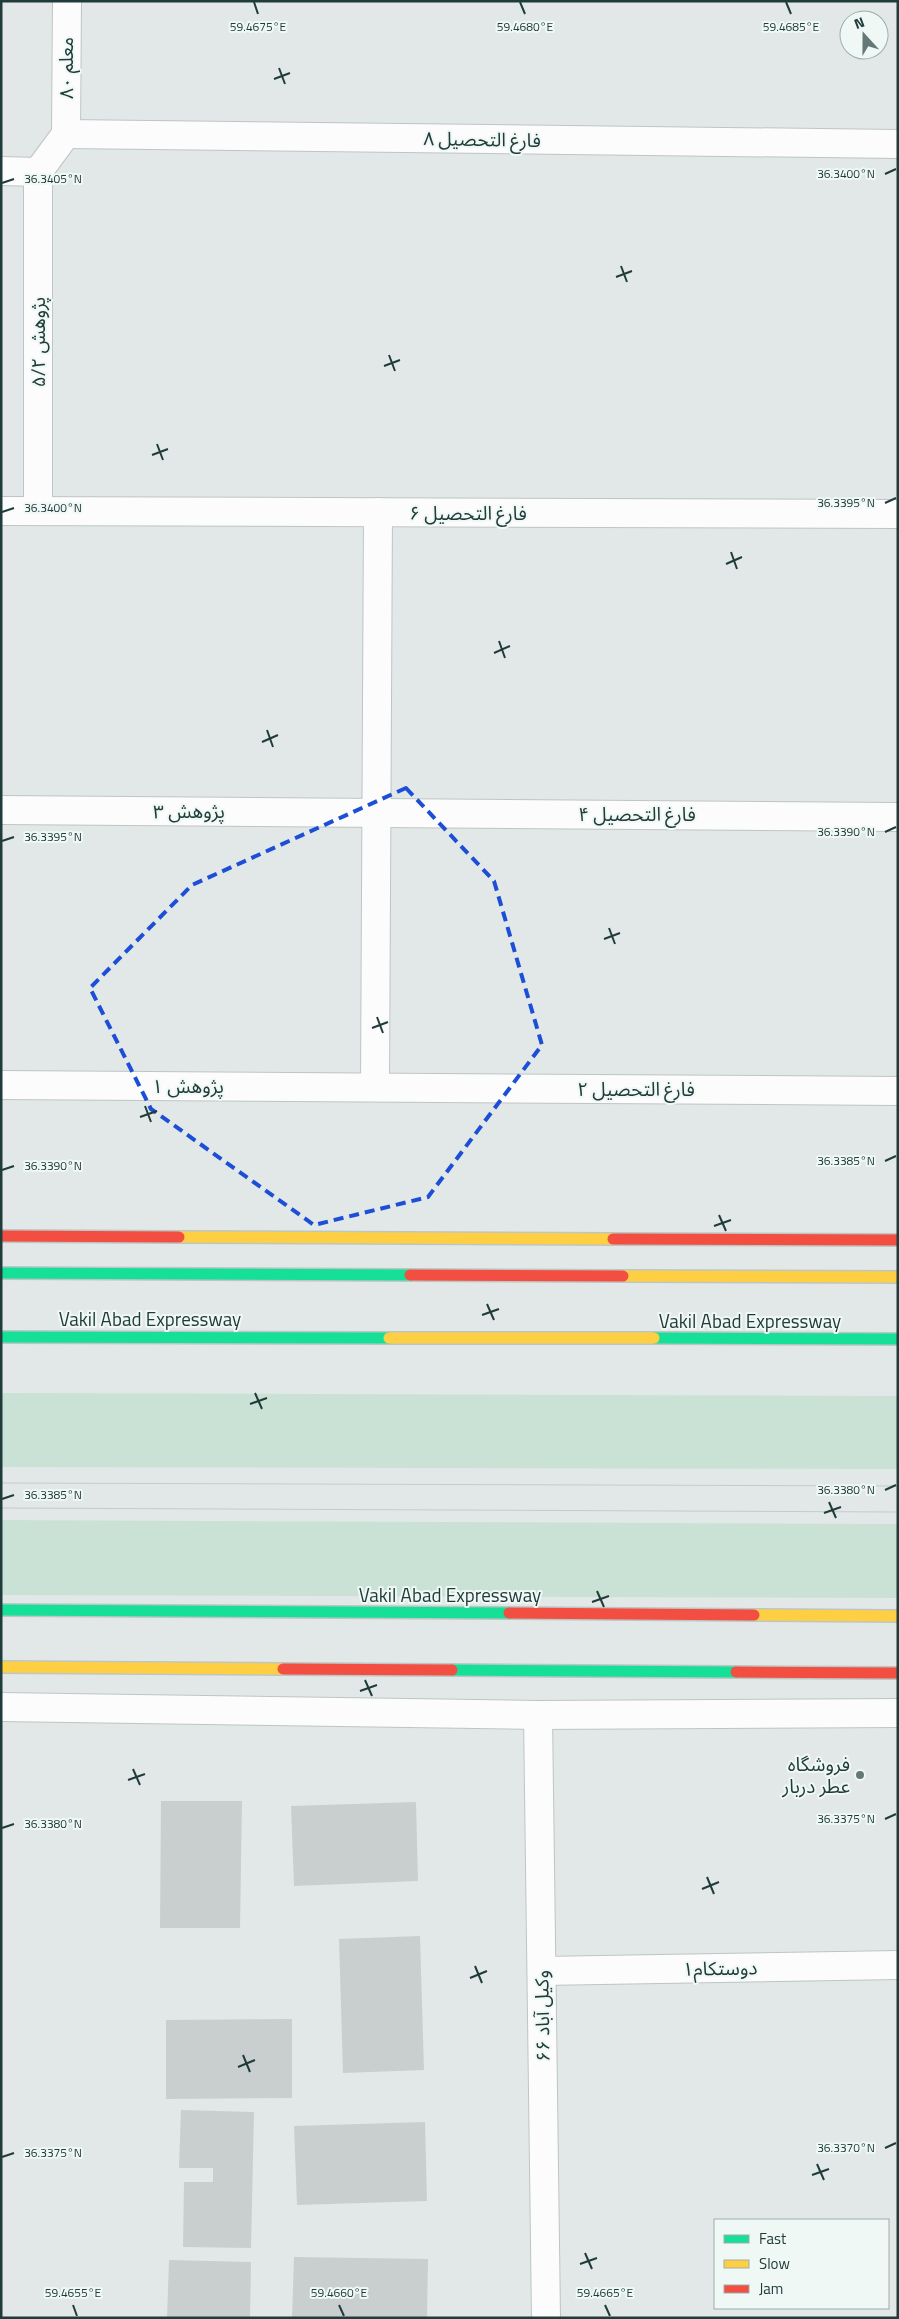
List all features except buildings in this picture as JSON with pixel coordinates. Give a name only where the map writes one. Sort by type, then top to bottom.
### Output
[{"type":"main road","points":[[1,1236],[898,1240]]},
{"type":"main road","points":[[1,1273],[898,1277]]},
{"type":"main road","name":"Vakil Abad Expressway","points":[[1,1337],[898,1339]]},
{"type":"main road","name":"Vakil Abad Expressway","points":[[1,1610],[898,1616]]},
{"type":"main road","points":[[1,1667],[898,1673]]},
{"type":"street","name":"معلم ۸۰","points":[[66,134],[67,1]]},
{"type":"street","name":"فارغ التحصیل ۸","points":[[66,134],[898,144]]},
{"type":"street","points":[[1,171],[38,172],[66,134]]},
{"type":"street","name":"پژوهش ۵/۲","points":[[38,172],[38,511]]},
{"type":"street","name":"فارغ التحصیل ۶","points":[[1,511],[898,514]]},
{"type":"street","points":[[375,1086],[378,512]]},
{"type":"street","name":"پژوهش ۳","points":[[1,810],[376,812]]},
{"type":"street","name":"فارغ التحصیل ۴","points":[[376,812],[898,816]]},
{"type":"street","name":"پژوهش ۱","points":[[1,1084],[375,1086]]},
{"type":"street","name":"فارغ التحصیل ۲","points":[[375,1086],[898,1091]]},
{"type":"street","points":[[1,1707],[538,1715],[898,1713]]},
{"type":"street","name":"وکیل آباد ۶۶","points":[[538,1715],[546,2318]]},
{"type":"street","name":"دوستکام۱","points":[[542,1971],[898,1965]]},
{"type":"highlighted area","points":[[406,788],[494,881],[542,1045],[428,1197],[314,1225],[151,1109],[90,988],[192,885]]},
{"type":"green space","points":[[1,1393],[898,1396],[898,1469],[1,1467]]},
{"type":"green space","points":[[1,1520],[898,1524],[898,1598],[1,1595]]},
{"type":"tram line","points":[[1,1483],[898,1486]]},
{"type":"tram line","points":[[1,1508],[898,1512]]},
{"type":"traffic: fast","points":[[1,1273],[410,1275]]},
{"type":"traffic: fast","points":[[1,1337],[389,1338]]},
{"type":"traffic: fast","points":[[654,1338],[898,1339]]},
{"type":"traffic: fast","points":[[1,1610],[509,1613]]},
{"type":"traffic: fast","points":[[452,1670],[736,1672]]},
{"type":"traffic: slow","points":[[179,1237],[613,1239]]},
{"type":"traffic: slow","points":[[623,1276],[898,1277]]},
{"type":"traffic: slow","points":[[389,1338],[654,1338]]},
{"type":"traffic: slow","points":[[754,1615],[898,1616]]},
{"type":"traffic: slow","points":[[1,1667],[283,1669]]},
{"type":"traffic: jam","points":[[1,1236],[179,1237]]},
{"type":"traffic: jam","points":[[613,1239],[898,1240]]},
{"type":"traffic: jam","points":[[410,1275],[623,1276]]},
{"type":"traffic: jam","points":[[509,1613],[754,1615]]},
{"type":"traffic: jam","points":[[283,1669],[452,1670]]},
{"type":"traffic: jam","points":[[736,1672],[898,1673]]},
{"type":"place","name":"فروشگاه عطر دربار","points":[[860,1775]]}]
